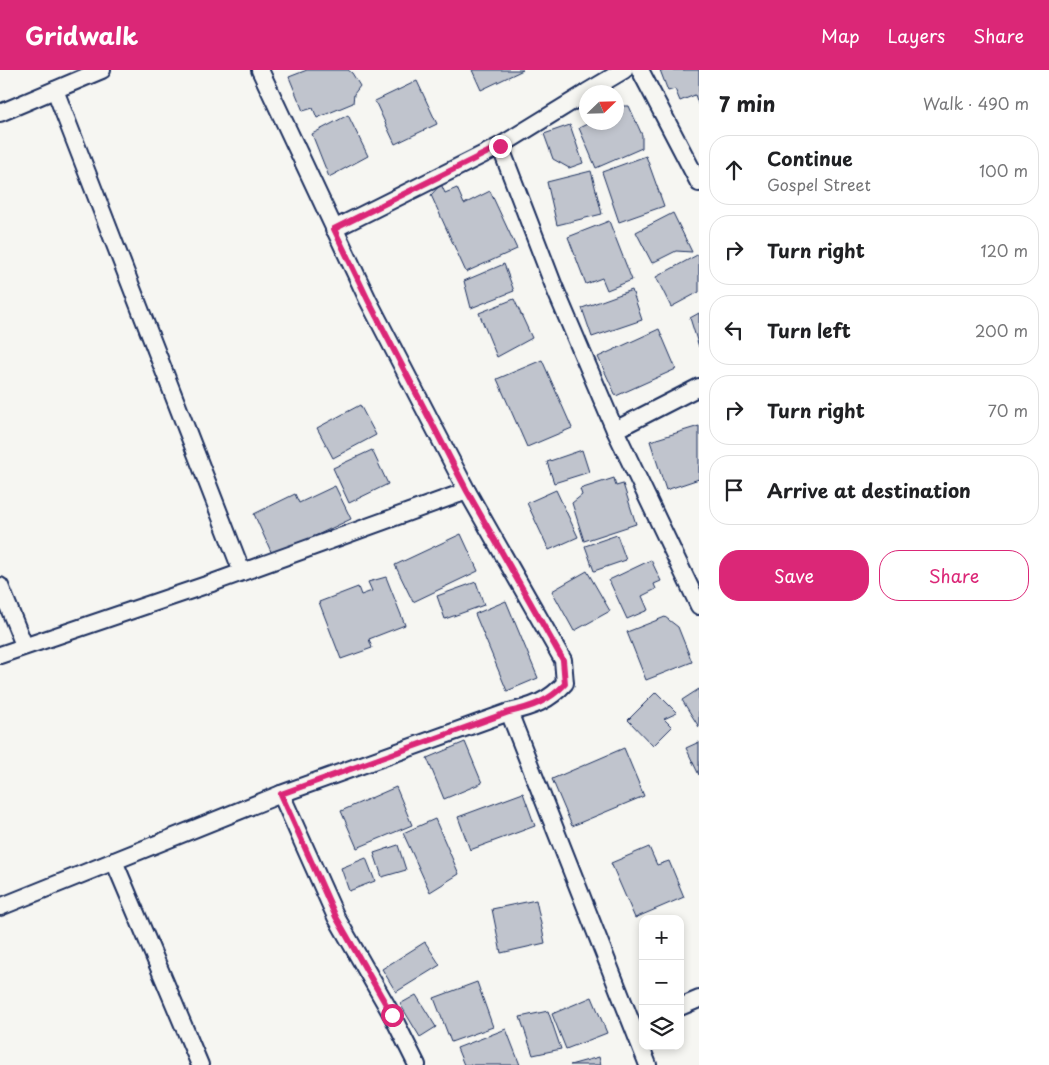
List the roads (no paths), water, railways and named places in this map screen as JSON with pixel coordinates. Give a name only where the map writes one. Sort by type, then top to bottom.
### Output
[{"type":"street","points":[[0,114],[102,70]]},
{"type":"street","points":[[0,907],[281,794],[509,712],[534,706],[554,696],[565,684],[563,660],[467,491],[368,300],[260,70]]},
{"type":"street","points":[[600,85],[624,70]]},
{"type":"street","points":[[640,70],[699,183]]},
{"type":"street","points":[[55,90],[242,572]]},
{"type":"street","points":[[334,229],[500,146],[579,98]]},
{"type":"street","points":[[500,146],[555,289],[615,430],[699,606]]},
{"type":"street","points":[[615,430],[699,388]]},
{"type":"street","points":[[0,655],[24,645],[242,572],[467,491]]},
{"type":"street","points":[[0,586],[24,645]]},
{"type":"street","points":[[509,712],[638,1025],[648,1065]]},
{"type":"street","points":[[281,794],[336,917],[392,1015],[417,1065]]},
{"type":"street","points":[[114,861],[200,1065]]},
{"type":"street","points":[[684,1005],[699,999]]}]
